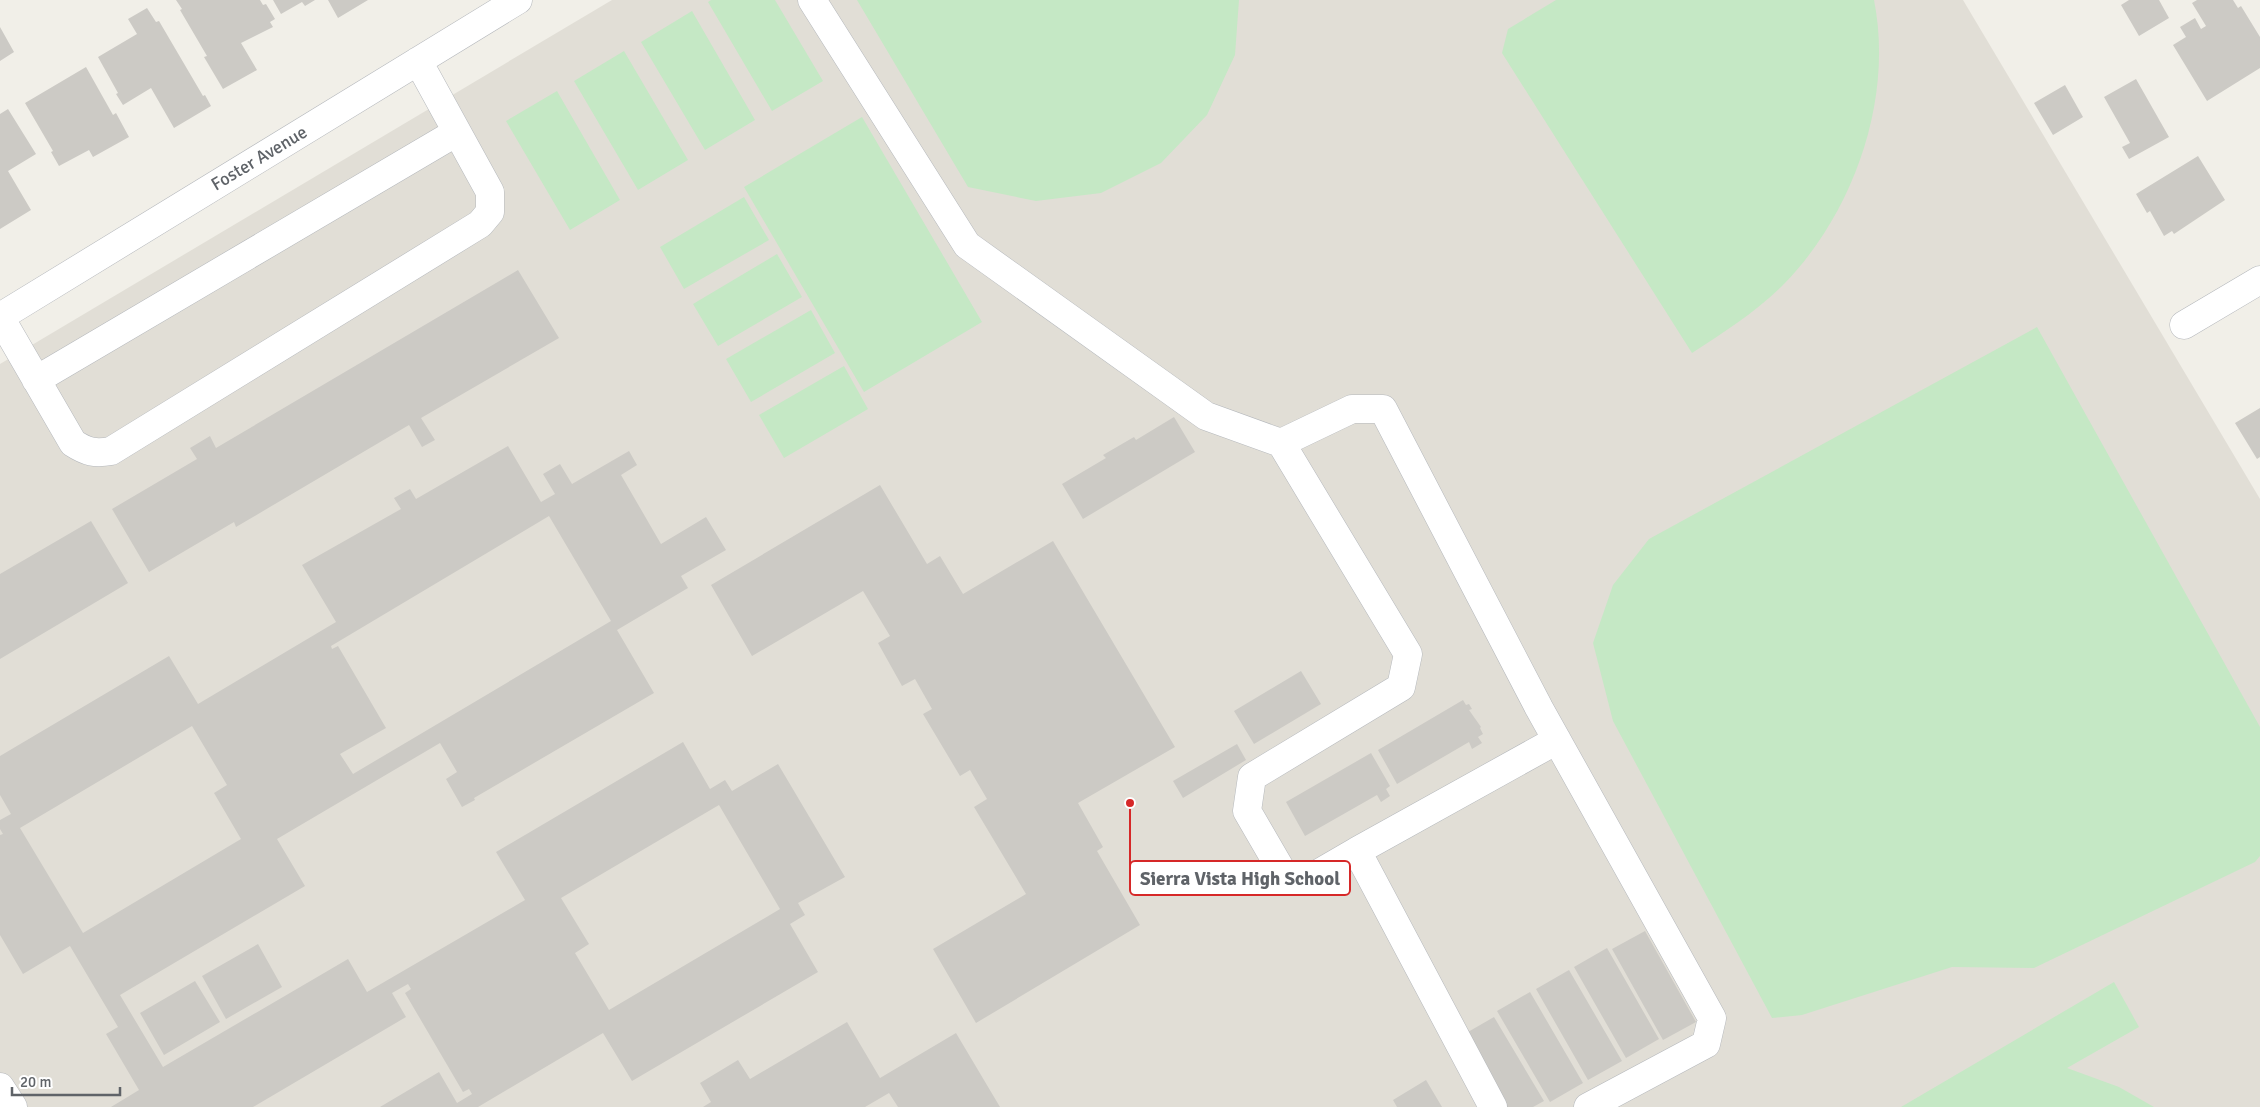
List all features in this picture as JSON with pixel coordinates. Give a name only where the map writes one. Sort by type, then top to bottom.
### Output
[{"type":"street","name":"Foster Avenue","points":[[0,317],[518,0]]},
{"type":"street","points":[[812,0],[967,245],[1206,416],[1281,442],[1408,654],[1400,687],[1252,777],[1247,811],[1283,873],[1307,880],[1557,740]]},
{"type":"street","points":[[0,317],[73,443],[82,449],[96,454],[111,451],[480,224],[490,212],[490,192],[418,61]]},
{"type":"street","points":[[36,380],[457,132]]},
{"type":"street","points":[[2184,325],[2260,280]]},
{"type":"street","points":[[1281,442],[1352,409],[1383,409],[1557,740],[1712,1018],[1706,1044],[1588,1107]]},
{"type":"street","points":[[1357,851],[1493,1107]]},
{"type":"street","points":[[0,1087],[13,1107]]},
{"type":"shaded area","points":[[612,0],[1963,0],[2260,499],[2260,1107],[0,1107],[0,364]]},
{"type":"green space","points":[[711,0],[775,0],[823,81],[772,111],[708,2]]},
{"type":"green space","points":[[857,0],[1239,0],[1235,55],[1207,115],[1161,163],[1101,193],[1036,201],[968,187]]},
{"type":"green space","points":[[1556,0],[1874,0],[1879,38],[1878,77],[1872,115],[1862,153],[1848,190],[1830,225],[1808,256],[1773,295],[1751,313],[1692,353],[1502,53],[1508,29]]},
{"type":"green space","points":[[692,11],[755,120],[705,150],[641,42]]},
{"type":"green space","points":[[624,51],[688,160],[638,190],[574,81]]},
{"type":"green space","points":[[557,91],[620,200],[570,230],[506,121]]},
{"type":"green space","points":[[862,117],[982,322],[864,392],[744,187]]},
{"type":"green space","points":[[744,197],[769,240],[684,289],[660,247]]},
{"type":"green space","points":[[777,254],[802,297],[718,346],[693,304]]},
{"type":"green space","points":[[811,310],[835,353],[751,402],[726,359]]},
{"type":"green space","points":[[2037,327],[2260,727],[2260,856],[2255,862],[2034,968],[1952,967],[1802,1015],[1772,1018],[1613,721],[1593,643],[1613,585],[1649,539]]},
{"type":"green space","points":[[844,366],[868,409],[784,458],[759,415]]},
{"type":"green space","points":[[2114,982],[2139,1027],[2067,1068],[2119,1087],[2154,1107],[1901,1107]]},
{"type":"building","points":[[176,0],[260,0],[263,5],[266,4],[275,19],[270,22],[273,27],[241,43],[257,70],[223,89],[204,57],[207,56]]},
{"type":"building","points":[[273,0],[315,0],[305,6],[302,2],[281,14]]},
{"type":"building","points":[[328,0],[368,0],[338,18]]},
{"type":"building","points":[[2129,0],[2159,0],[2169,18],[2139,36],[2121,5]]},
{"type":"building","points":[[2197,0],[2233,0],[2238,8],[2241,6],[2260,37],[2260,68],[2207,101],[2173,45],[2186,37],[2180,27],[2195,18],[2201,29],[2206,26],[2192,3]]},
{"type":"building","points":[[147,8],[156,22],[159,21],[203,96],[205,95],[211,106],[174,128],[151,88],[123,105],[98,57],[137,34],[128,19]]},
{"type":"building","points":[[0,27],[14,52],[0,61]]},
{"type":"building","points":[[86,67],[113,115],[116,113],[129,137],[93,157],[89,150],[59,166],[51,152],[53,151],[25,103]]},
{"type":"building","points":[[2136,79],[2169,137],[2129,159],[2122,147],[2130,143],[2104,97]]},
{"type":"building","points":[[2065,85],[2083,117],[2053,135],[2034,103]]},
{"type":"building","points":[[8,109],[36,154],[8,171],[31,210],[0,229],[0,114]]},
{"type":"building","points":[[2198,156],[2225,200],[2174,234],[2172,231],[2164,236],[2150,211],[2147,213],[2136,194]]},
{"type":"building","points":[[518,270],[559,338],[421,418],[435,440],[422,447],[409,425],[236,527],[234,522],[149,572],[112,509],[197,459],[190,448],[210,436],[216,448]]},
{"type":"building","points":[[2260,408],[2260,457],[2257,459],[2235,423]]},
{"type":"building","points":[[1174,417],[1195,452],[1083,519],[1062,484],[1106,458],[1103,455],[1134,437],[1136,440]]},
{"type":"building","points":[[508,446],[541,502],[555,494],[543,474],[560,464],[572,484],[629,451],[637,465],[621,475],[661,544],[706,517],[726,550],[681,576],[688,588],[617,630],[654,693],[474,798],[475,800],[462,807],[446,779],[457,772],[440,743],[277,839],[305,886],[120,995],[163,1067],[348,959],[367,992],[525,900],[496,852],[683,742],[710,789],[725,780],[732,791],[778,764],[845,877],[798,903],[805,915],[790,924],[818,972],[632,1081],[603,1033],[478,1107],[380,1107],[439,1072],[457,1103],[472,1094],[469,1089],[463,1092],[405,993],[411,989],[408,984],[392,993],[406,1017],[253,1107],[111,1107],[139,1090],[106,1034],[118,1027],[70,946],[23,974],[0,935],[0,835],[3,834],[0,829],[0,820],[11,814],[0,795],[0,756],[169,656],[198,704],[336,622],[302,565],[401,509],[394,498],[410,489],[416,499]],"holes":[[[549,516],[611,621],[353,774],[340,754],[386,728],[338,646],[332,649],[331,646]],[[192,726],[227,785],[214,793],[241,839],[83,933],[20,828]],[[719,805],[780,909],[609,1010],[575,953],[589,944],[561,898]]]},
{"type":"building","points":[[880,485],[927,564],[940,556],[963,594],[1053,541],[1175,747],[1078,803],[1103,847],[1097,851],[1140,925],[976,1023],[933,949],[1026,894],[974,807],[987,799],[970,770],[960,776],[923,714],[932,709],[915,679],[902,686],[878,643],[890,636],[863,591],[752,656],[711,585]]},
{"type":"building","points":[[91,521],[128,583],[0,659],[0,574]]},
{"type":"building","points":[[1301,671],[1321,704],[1254,744],[1234,711]]},
{"type":"building","points":[[1463,700],[1466,705],[1469,704],[1472,709],[1469,710],[1481,727],[1483,734],[1478,737],[1482,743],[1472,749],[1469,742],[1397,784],[1378,750]]},
{"type":"building","points":[[1237,744],[1246,760],[1183,798],[1173,781]]},
{"type":"building","points":[[1371,753],[1390,786],[1386,789],[1390,796],[1381,802],[1377,795],[1305,836],[1286,802]]},
{"type":"building","points":[[1645,931],[1696,1022],[1663,1040],[1612,949]]},
{"type":"building","points":[[258,944],[282,987],[226,1019],[202,976]]},
{"type":"building","points":[[1607,948],[1659,1039],[1626,1058],[1574,967]]},
{"type":"building","points":[[1569,970],[1622,1061],[1588,1080],[1536,989]]},
{"type":"building","points":[[195,981],[220,1022],[164,1055],[140,1013]]},
{"type":"building","points":[[1530,992],[1583,1083],[1550,1102],[1497,1011]]},
{"type":"building","points":[[1494,1017],[1544,1101],[1533,1107],[1502,1107],[1461,1036]]},
{"type":"building","points":[[847,1022],[880,1078],[956,1033],[1000,1107],[898,1107],[889,1093],[865,1107],[703,1107],[711,1102],[700,1083],[738,1060],[750,1079]]},
{"type":"building","points":[[1426,1080],[1442,1107],[1397,1107],[1393,1100]]},
{"type":"place","name":"Sierra Vista High School","points":[[1130,803]]}]
